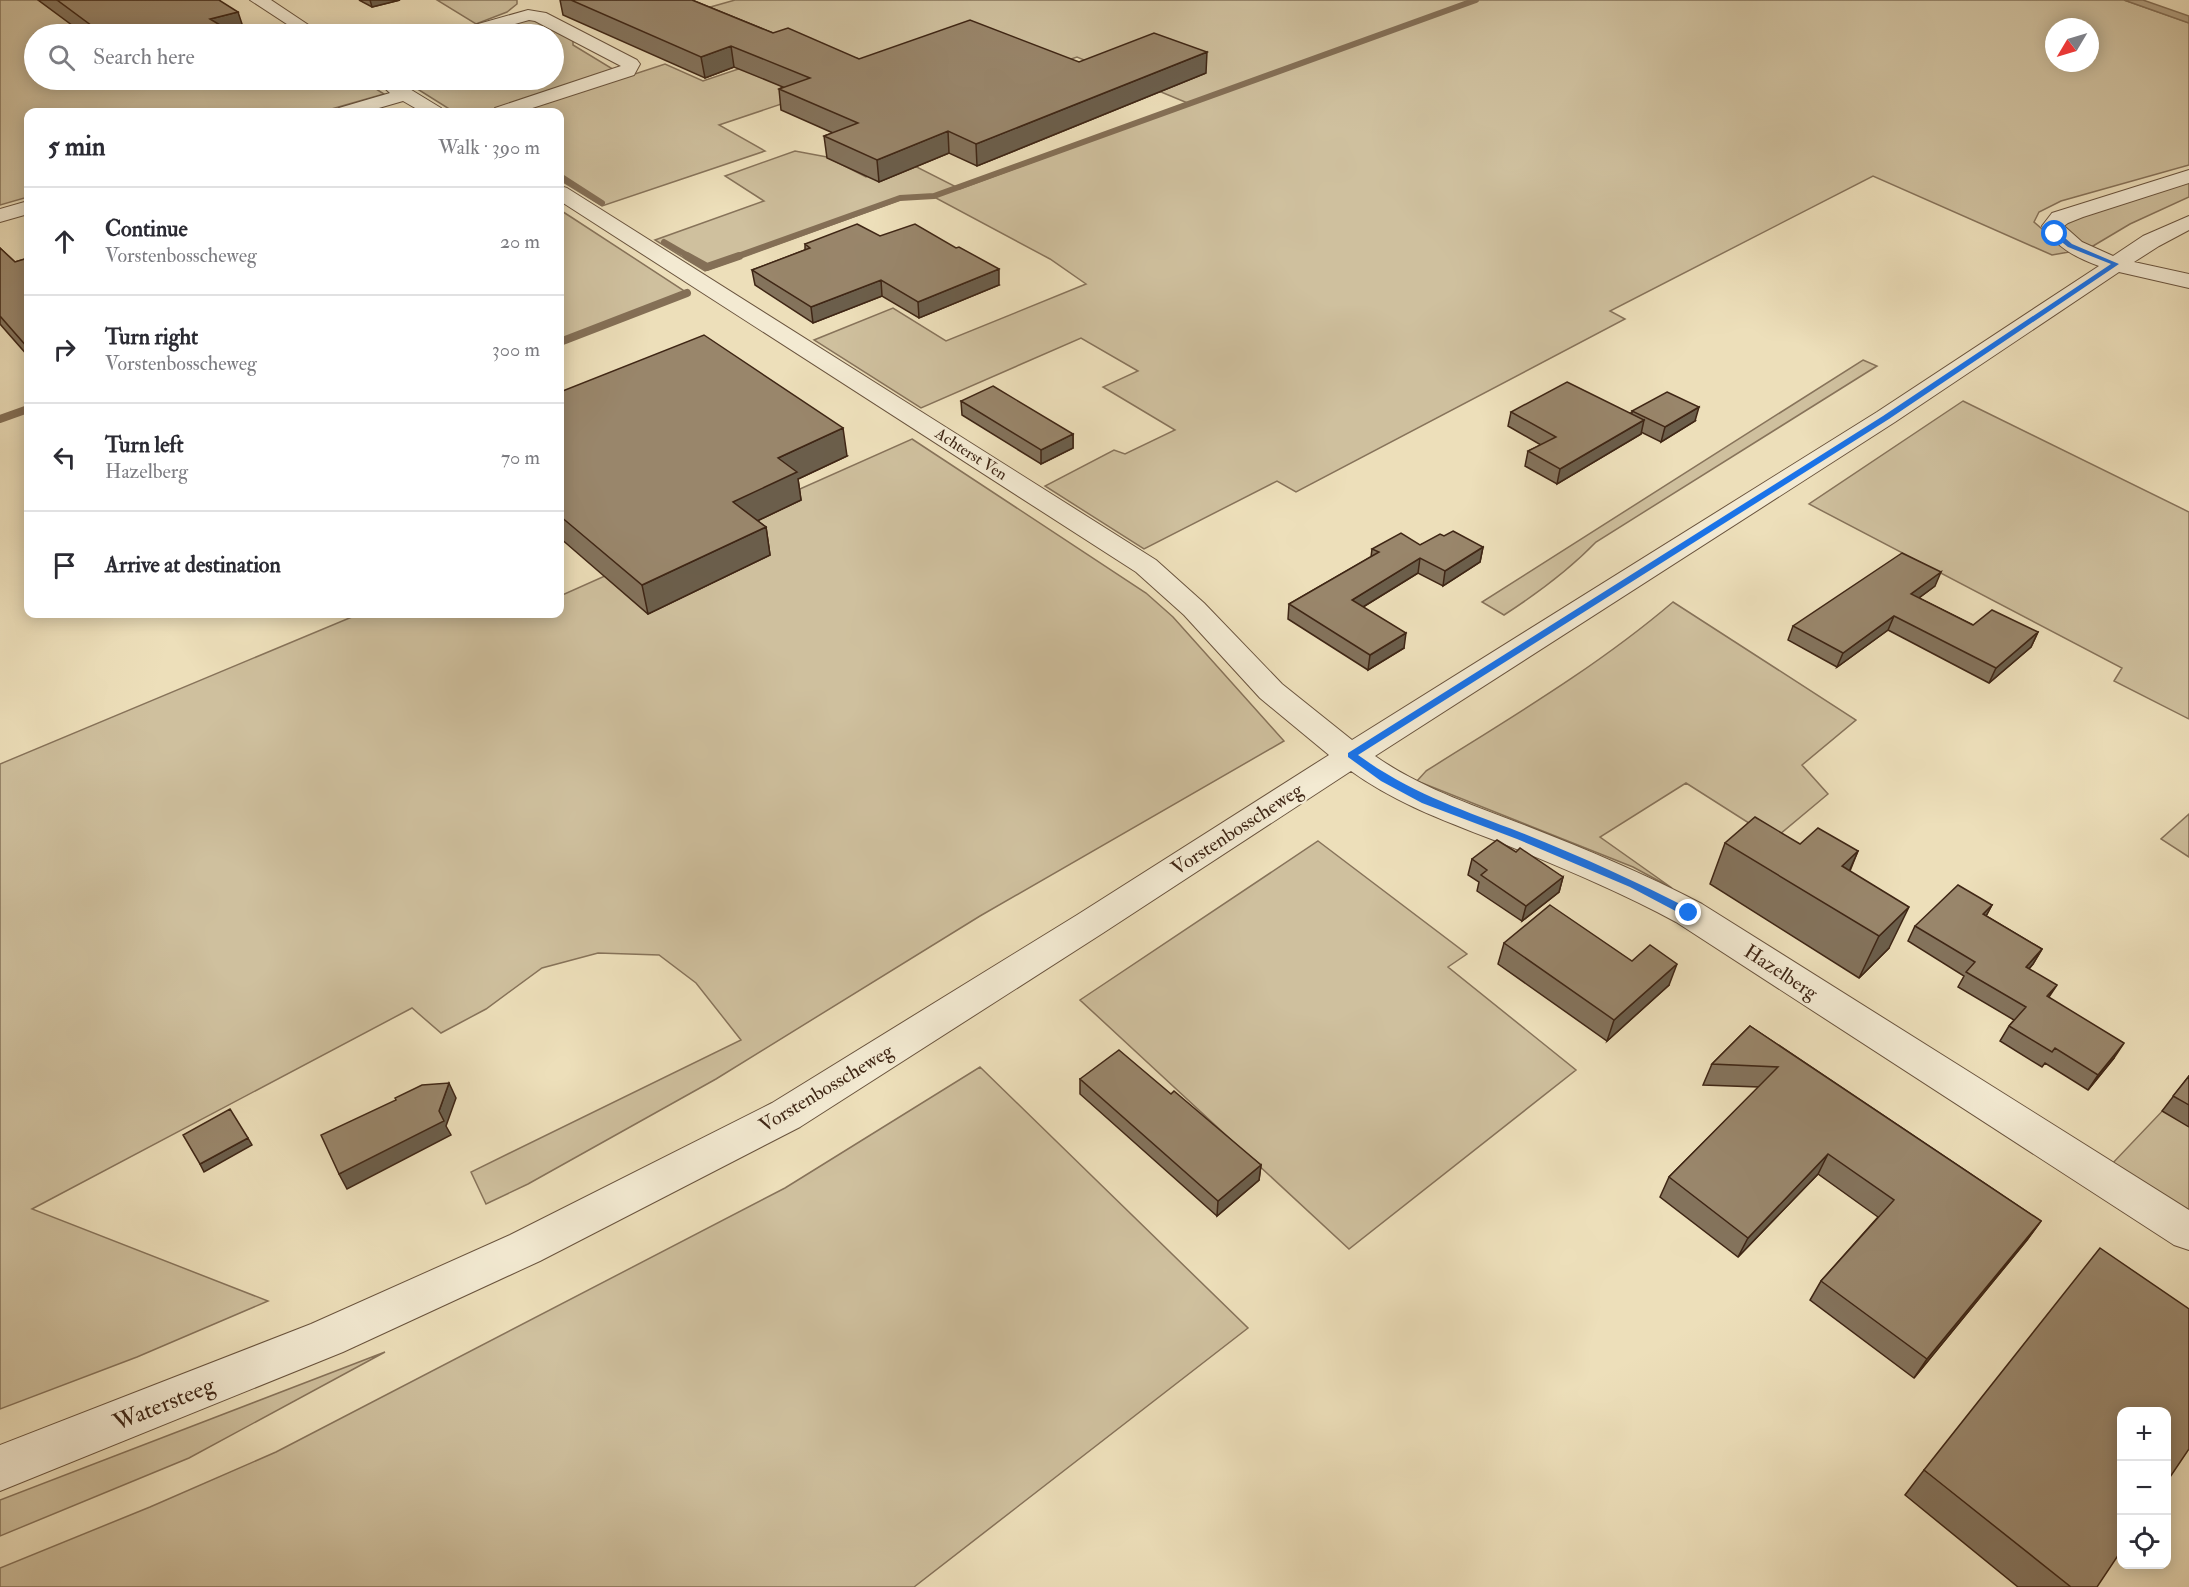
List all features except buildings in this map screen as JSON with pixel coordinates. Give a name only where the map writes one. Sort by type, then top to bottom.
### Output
[{"type":"street","points":[[259,0],[297,24]]},
{"type":"street","points":[[497,24],[528,15],[540,17],[554,24]]},
{"type":"street","points":[[514,108],[627,71],[631,64],[564,29]]},
{"type":"street","points":[[399,90],[428,108]]},
{"type":"street","points":[[359,108],[406,94]]},
{"type":"street","points":[[2189,176],[2075,212],[2060,218],[2053,226],[2055,234],[2070,246],[2116,264],[2162,278],[2189,281]]},
{"type":"street","name":"Achterst Ven","points":[[564,195],[1146,566],[1194,609],[1271,691],[1352,755]]},
{"type":"street","points":[[0,216],[24,208]]},
{"type":"street","name":"Vorstenbosscheweg","points":[[327,1338],[525,1248],[786,1115],[1886,417],[2151,241],[2189,222]]},
{"type":"street","name":"Hazelberg","points":[[1352,755],[1385,779],[1426,800],[1634,884],[1689,913],[2189,1232]]},
{"type":"street","name":"Watersteeg","points":[[0,1468],[327,1338]]},
{"type":"shaded area","points":[[0,0],[165,0],[124,24],[24,24],[24,90],[378,90],[384,94],[335,108],[24,108],[24,198],[0,205]]},
{"type":"shaded area","points":[[437,0],[517,0],[517,4],[507,12],[476,24]]},
{"type":"shaded area","points":[[735,0],[2124,0],[2189,23],[2189,165],[2061,201],[2039,212],[2034,222],[2069,252],[2052,255],[1873,176],[1610,311],[1625,319],[1296,492],[1277,481],[1144,549],[1045,486],[1114,450],[1125,454],[1175,430],[1103,387],[1138,371],[1081,338],[921,408],[814,340],[893,308],[946,341],[1086,284],[1050,259],[936,198],[908,197],[705,271],[655,240],[764,201],[725,176],[795,151],[827,157],[866,177],[905,161],[960,189],[1190,104],[1077,57],[1056,64],[857,78],[700,10]]},
{"type":"shaded area","points":[[2124,0],[2143,0],[2189,16],[2189,23]]},
{"type":"shaded area","points":[[530,16],[545,24],[507,24]]},
{"type":"shaded area","points":[[564,34],[573,39],[573,45],[616,71],[564,88]]},
{"type":"shaded area","points":[[762,61],[832,87],[719,125],[765,151],[602,206],[564,182],[564,108],[531,108],[665,64],[703,81]]},
{"type":"shaded area","points":[[419,90],[559,90],[505,108],[448,108]]},
{"type":"shaded area","points":[[2189,180],[2189,197],[2130,224],[2088,249],[2062,226],[2070,219]]},
{"type":"shaded area","points":[[564,213],[571,217],[686,292],[564,338]]},
{"type":"shaded area","points":[[1863,360],[1877,366],[1596,542],[1575,563],[1504,615],[1482,602]]},
{"type":"shaded area","points":[[1963,401],[2189,512],[2189,719],[2114,681],[2122,668],[1809,504]]},
{"type":"shaded area","points":[[912,439],[1146,593],[1173,617],[1284,741],[980,916],[716,1079],[528,1184],[486,1204],[471,1172],[741,1040],[696,983],[659,955],[598,953],[542,968],[486,1009],[441,1033],[412,1008],[32,1209],[268,1301],[137,1357],[0,1409],[0,764],[349,618],[564,618],[564,594]]},
{"type":"shaded area","points":[[1673,602],[1856,720],[1802,765],[1828,794],[1774,839],[1686,783],[1600,837],[1672,888],[1633,867],[1417,781],[1426,771],[1584,670]]},
{"type":"shaded area","points":[[2189,814],[2189,857],[2161,839]]},
{"type":"shaded area","points":[[1318,841],[1467,954],[1448,967],[1576,1070],[1349,1249],[1080,1000]]},
{"type":"shaded area","points":[[980,1067],[1248,1328],[914,1587],[0,1587],[0,1568],[150,1507],[276,1452],[785,1188]]},
{"type":"shaded area","points":[[2189,1083],[2189,1218],[2109,1167]]},
{"type":"shaded area","points":[[385,1352],[189,1458],[0,1536],[0,1500]]},
{"type":"waterway","points":[[735,257],[900,198],[934,196],[1476,0]]},
{"type":"waterway","points":[[564,179],[602,203]]},
{"type":"waterway","points":[[664,242],[690,257]]},
{"type":"waterway","points":[[687,256],[707,267],[739,256]]},
{"type":"waterway","points":[[564,340],[687,293]]},
{"type":"waterway","points":[[0,419],[24,410]]},
{"type":"route","points":[[1689,913],[1634,884],[1426,800],[1385,779],[1352,755],[1886,417],[2116,264],[2070,246],[2055,234]]}]
